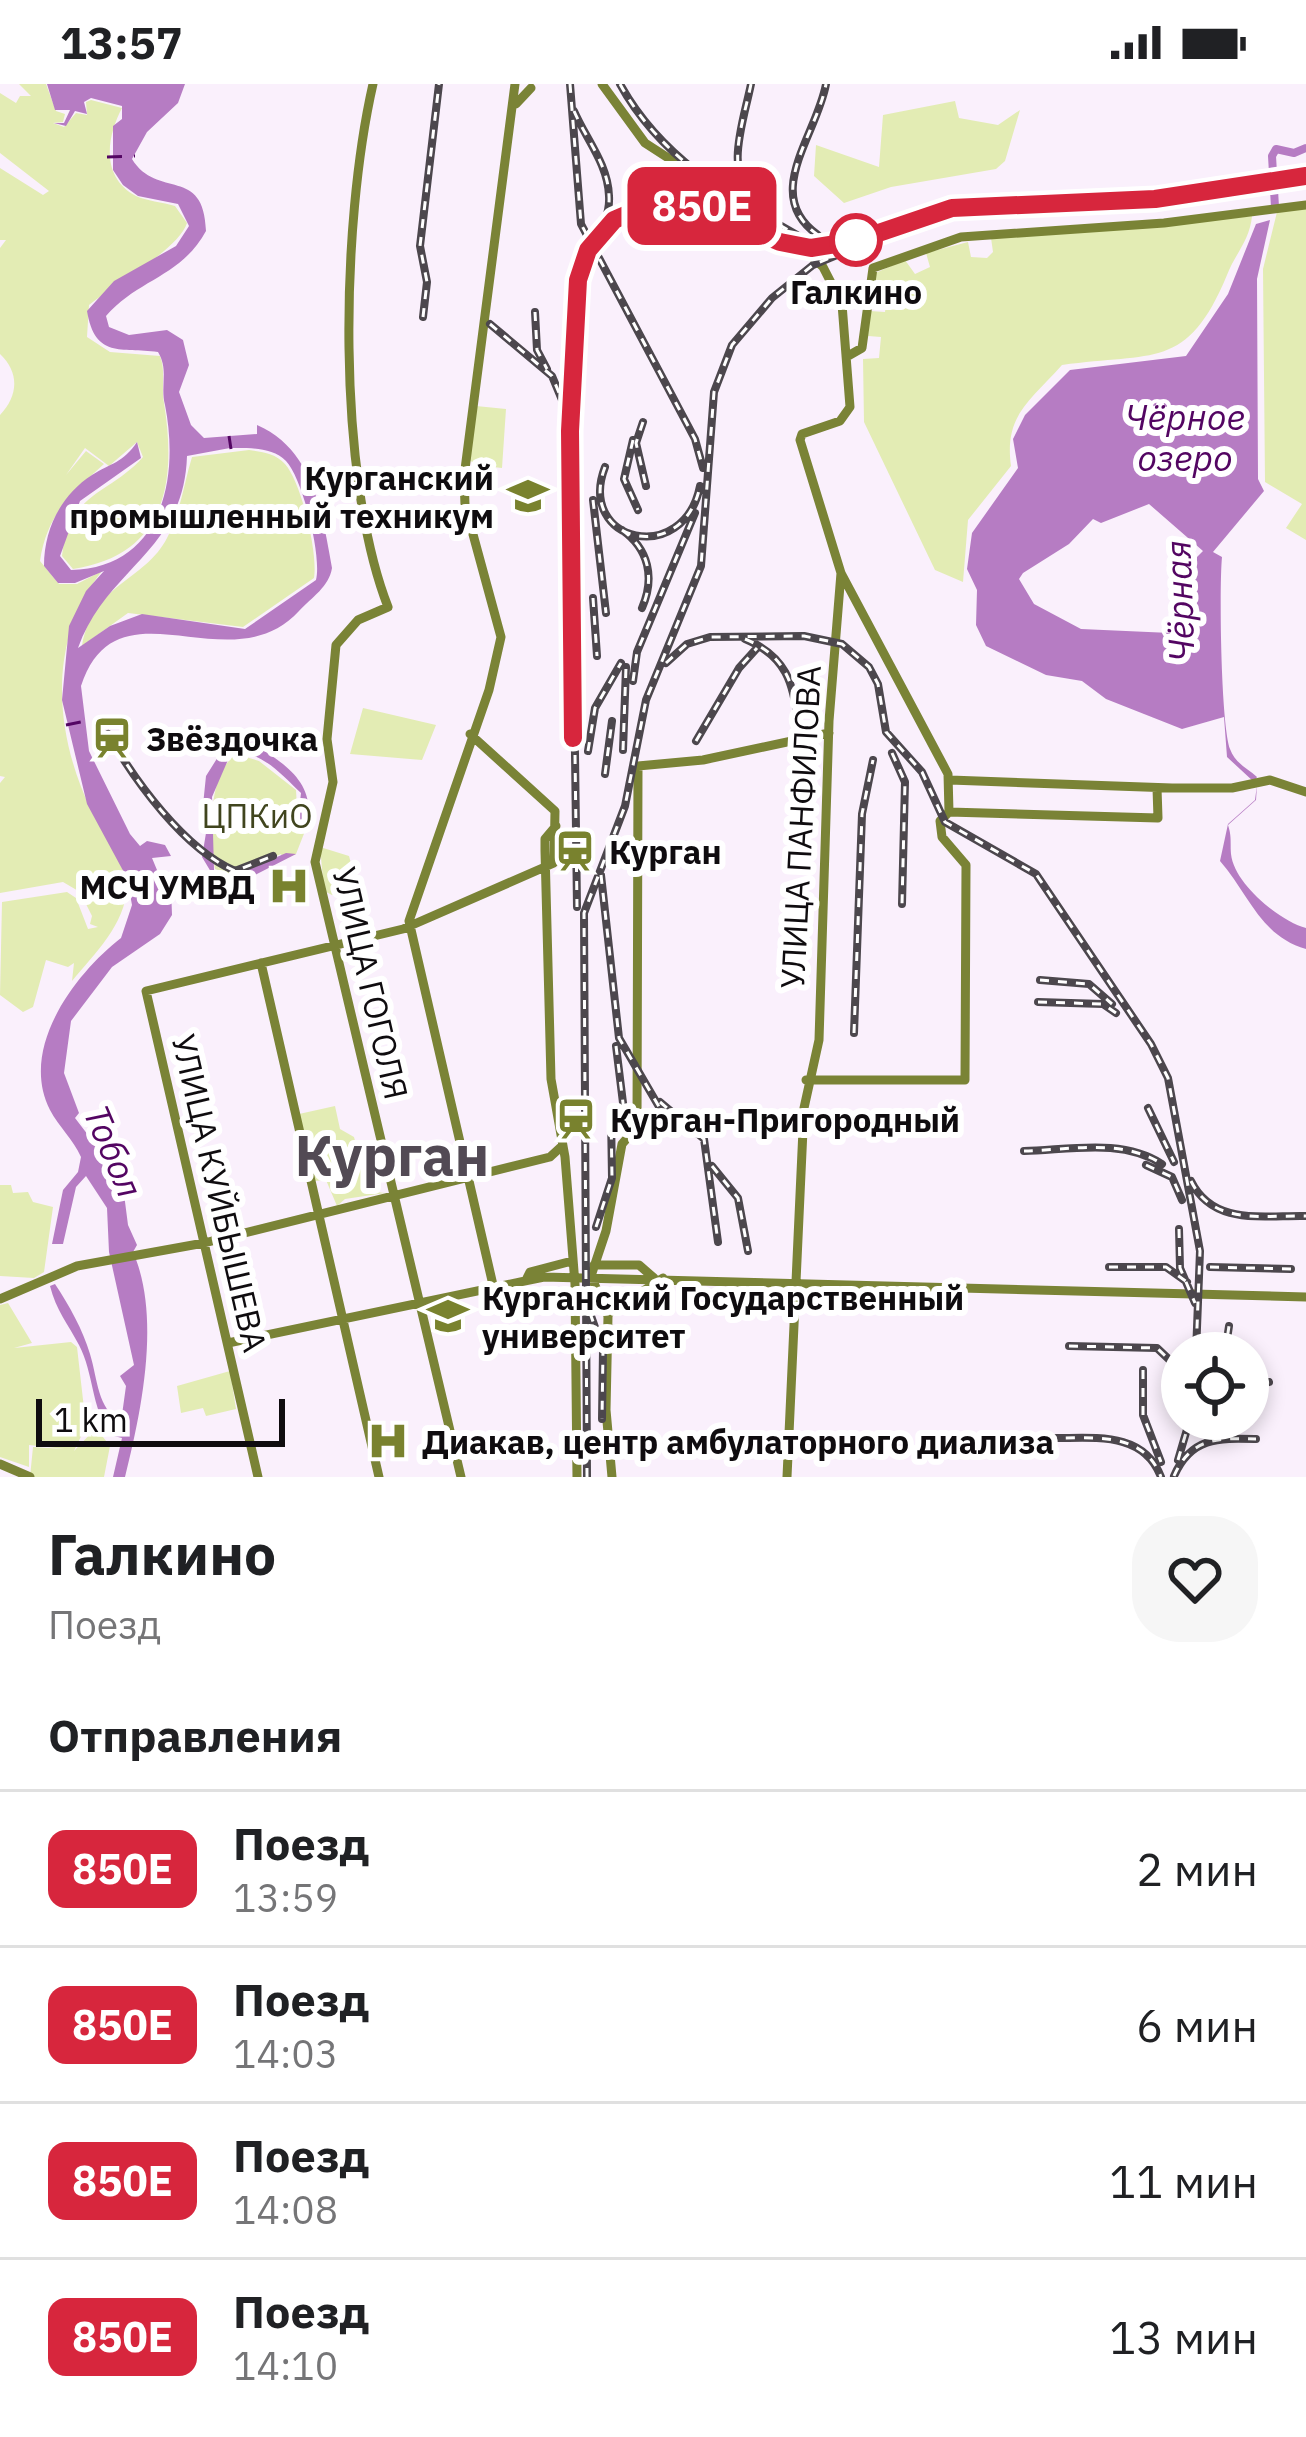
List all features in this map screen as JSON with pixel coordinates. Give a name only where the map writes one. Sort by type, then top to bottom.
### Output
[{"type":"main road","name":"УЛИЦА ГОГОЛЯ","points":[[373,84],[348,296],[365,527],[388,608],[358,620],[336,645],[326,740],[333,782],[315,862],[461,1477]]},
{"type":"main road","points":[[494,1285],[409,926],[470,734],[489,690],[501,632],[465,505],[464,467],[515,84],[534,85]]},
{"type":"main road","points":[[604,84],[651,148],[804,247],[830,277],[842,304],[851,404],[838,422],[802,434],[800,442],[841,573],[953,778],[949,812],[940,821],[940,833],[966,865],[964,1082],[806,1080]]},
{"type":"main road","points":[[514,109],[534,85]]},
{"type":"main road","points":[[848,356],[862,347],[866,286],[874,267],[938,243],[1306,205]]},
{"type":"main road","name":"УЛИЦА ПАНФИЛОВА","points":[[787,1477],[806,1080],[819,1040],[829,733],[841,573]]},
{"type":"main road","points":[[626,1477],[612,1476],[605,1388],[608,1317],[592,1284],[622,1144],[637,1127],[639,764],[696,761],[829,733]]},
{"type":"main road","points":[[470,734],[554,808],[556,826],[549,841],[553,1108],[572,1270],[577,1477]]},
{"type":"main road","points":[[953,778],[1157,788],[1270,780],[1306,792]]},
{"type":"main road","points":[[949,812],[1158,818],[1157,788]]},
{"type":"main road","points":[[379,1477],[262,963],[409,926],[549,865]]},
{"type":"main road","name":"УЛИЦА КУЙБЫШЕВА","points":[[258,1477],[146,991],[262,963]]},
{"type":"main road","points":[[0,1299],[64,1270],[203,1243],[557,1150]]},
{"type":"main road","points":[[228,1342],[531,1274],[572,1270],[658,1278],[1306,1297]]},
{"type":"main road","points":[[638,1293],[644,1284],[642,1273]]},
{"type":"main road","points":[[608,1317],[658,1278]]},
{"type":"main road","points":[[601,1303],[620,1306]]},
{"type":"main road","points":[[789,1461],[797,1477]]},
{"type":"main road","points":[[0,1464],[30,1477]]},
{"type":"green space","points":[[19,84],[46,84],[56,111],[65,114],[63,122],[53,123],[64,127],[76,113],[87,115],[86,102],[91,100],[122,108],[110,143],[117,178],[136,196],[175,206],[187,223],[159,255],[89,305],[87,337],[110,352],[160,356],[168,461],[158,511],[146,532],[128,549],[73,569],[62,556],[66,535],[81,506],[143,457],[137,442],[109,466],[85,448],[66,475],[86,451],[104,464],[62,506],[43,545],[40,561],[59,584],[77,584],[102,571],[72,627],[62,688],[64,719],[79,780],[127,887],[115,926],[90,960],[72,981],[74,963],[68,967],[46,960],[33,1007],[23,1012],[0,995],[2,902],[67,892],[76,898],[88,929],[98,927],[90,924],[92,916],[80,892],[63,882],[0,893],[0,783],[5,777],[0,776],[0,415],[10,400],[14,377],[0,354],[0,248],[6,240],[0,240],[0,168],[43,195],[49,191],[0,153],[0,93],[16,103],[20,96],[31,96]]},
{"type":"green space","points":[[955,101],[959,118],[998,125],[1020,110],[1005,161],[996,169],[891,187],[844,203],[814,176],[816,145],[879,167],[883,115]]},
{"type":"green space","points":[[1306,208],[1306,540],[1286,528],[1302,504],[1265,482],[1263,269],[1277,212]]},
{"type":"green space","points":[[1252,216],[1212,306],[1181,342],[1144,356],[1062,365],[1030,399],[1012,434],[1011,466],[968,520],[963,582],[935,570],[864,422],[863,359],[879,358],[881,337],[868,336],[870,311],[885,312],[888,284],[873,282],[873,274],[905,260],[915,274],[930,267],[926,253],[968,242],[971,257],[987,258],[993,252],[991,238]]},
{"type":"green space","points":[[476,406],[506,409],[502,468],[475,465],[469,459]]},
{"type":"green space","points":[[249,450],[277,457],[291,473],[307,519],[314,578],[243,627],[128,613],[82,646],[88,625],[108,595],[146,564],[167,538],[192,457]]},
{"type":"green space","points":[[363,708],[436,725],[422,760],[350,754]]},
{"type":"green space","name":"ЦПКиО","points":[[236,754],[259,761],[296,790],[298,825],[307,826],[296,854],[283,860],[281,854],[232,876],[215,869],[212,824],[220,776]]},
{"type":"green space","points":[[320,847],[349,856],[358,889],[332,895],[324,891]]},
{"type":"green space","points":[[335,1106],[340,1129],[354,1137],[361,1163],[379,1161],[382,1180],[369,1183],[367,1191],[385,1193],[345,1199],[337,1206],[326,1180],[315,1181],[299,1114]]},
{"type":"green space","points":[[0,1185],[11,1185],[13,1193],[28,1192],[33,1202],[53,1207],[44,1272],[34,1278],[0,1276]]},
{"type":"green space","points":[[8,1303],[32,1343],[14,1348],[71,1342],[77,1347],[86,1426],[74,1451],[96,1428],[110,1446],[104,1477],[30,1477],[33,1447],[65,1449],[29,1445],[29,1467],[0,1457],[0,1305]]},
{"type":"green space","points":[[230,1371],[236,1409],[206,1416],[203,1408],[181,1413],[177,1386]]},
{"type":"water","points":[[47,84],[185,84],[178,103],[147,132],[132,159],[142,171],[197,198],[206,231],[172,268],[118,304],[106,316],[109,327],[129,335],[167,330],[183,340],[189,365],[179,392],[191,425],[204,438],[257,434],[257,425],[291,450],[312,485],[332,568],[319,591],[271,631],[241,639],[148,634],[121,638],[98,654],[81,686],[89,751],[130,834],[140,846],[147,841],[165,845],[171,856],[152,858],[162,882],[171,887],[172,915],[160,934],[112,967],[71,1021],[64,1073],[79,1113],[75,1118],[98,1148],[99,1140],[91,1135],[95,1129],[105,1132],[105,1159],[124,1194],[128,1225],[137,1245],[133,1252],[146,1305],[146,1363],[125,1477],[113,1477],[122,1438],[110,1435],[104,1424],[84,1356],[50,1286],[55,1284],[75,1318],[103,1401],[121,1422],[126,1386],[120,1376],[134,1365],[109,1252],[107,1208],[86,1176],[76,1187],[63,1244],[52,1244],[63,1190],[78,1172],[81,1157],[50,1110],[41,1061],[57,1013],[87,970],[121,938],[132,905],[127,878],[87,804],[62,700],[69,626],[86,591],[104,571],[75,583],[58,583],[44,566],[51,526],[63,503],[81,483],[122,459],[137,442],[141,458],[80,501],[60,556],[71,570],[101,565],[126,554],[157,515],[169,462],[161,359],[158,352],[103,344],[87,311],[114,281],[176,246],[189,226],[178,204],[138,196],[113,170],[113,126],[122,119],[122,106],[91,98],[84,102],[87,114],[75,111],[66,126],[54,123],[64,123],[70,110],[55,110]],"holes":[[[230,448],[274,453],[292,470],[314,537],[316,580],[245,629],[142,614],[110,626],[78,648],[107,597],[173,515],[187,456]]]},
{"type":"water","name":"Чёрное озеро","points":[[1270,220],[1257,279],[1258,479],[1264,491],[1213,552],[1222,557],[1227,735],[1235,758],[1257,777],[1254,782],[1227,757],[1224,717],[1182,729],[1106,699],[1082,681],[1046,675],[986,646],[976,625],[977,590],[967,569],[972,533],[1018,468],[1013,439],[1025,415],[1070,370],[1186,356],[1228,294],[1256,224]],"holes":[[[1149,504],[1203,551],[1195,559],[1193,634],[1081,629],[1034,604],[1019,579],[1069,544],[1093,519],[1101,523]]]},
{"type":"water","points":[[250,742],[300,782],[306,793],[308,820],[297,827],[301,793],[278,771],[251,755],[231,753],[212,797],[214,870],[232,877],[286,853],[296,854],[251,877],[217,882],[202,857],[210,809],[203,805],[206,776],[223,749]]},
{"type":"water","points":[[1257,785],[1256,800],[1228,825],[1234,866],[1260,900],[1306,928],[1306,949],[1266,924],[1220,861],[1228,824],[1255,800]]},
{"type":"waterway","name":"Чёрная","points":[[1275,207],[1272,156],[1276,149],[1294,153],[1306,148]]},
{"type":"ferry route","points":[[107,157],[135,156]]},
{"type":"ferry route","points":[[229,436],[231,449]]},
{"type":"ferry route","points":[[66,725],[81,722]]},
{"type":"railway","points":[[423,317],[427,282],[420,246],[439,84]]},
{"type":"railway","points":[[570,84],[581,224],[695,439],[703,468]]},
{"type":"railway","points":[[620,84],[655,133],[697,172],[797,235]]},
{"type":"railway","points":[[751,84],[738,162],[745,191],[754,204]]},
{"type":"railway","points":[[818,235],[802,219],[794,202],[793,183],[826,84]]},
{"type":"railway","points":[[574,111],[601,162],[609,196],[606,217],[582,262],[576,292],[573,369],[579,467]]},
{"type":"railway","points":[[587,1477],[584,913],[625,806],[646,700],[701,566],[714,392],[732,345],[772,298],[813,265],[940,212],[1168,199],[1306,178]]},
{"type":"railway","points":[[594,240],[625,213],[654,203],[713,212],[804,245],[837,245]]},
{"type":"railway","points":[[535,312],[537,350],[547,369]]},
{"type":"railway","points":[[490,324],[552,376],[567,412]]},
{"type":"railway","points":[[643,422],[636,443],[646,486]]},
{"type":"railway","points":[[633,440],[624,479],[638,510]]},
{"type":"railway","points":[[571,449],[577,907]]},
{"type":"railway","points":[[605,467],[600,493],[605,513],[618,528],[636,535],[655,536],[674,528],[690,512],[700,486]]},
{"type":"railway","points":[[593,500],[606,613]]},
{"type":"railway","points":[[633,681],[637,652],[695,513]]},
{"type":"railway","points":[[622,530],[638,546],[647,565],[642,608]]},
{"type":"railway","points":[[593,598],[597,656]]},
{"type":"railway","points":[[666,663],[687,644],[710,637],[804,636],[842,644],[869,667],[878,684],[886,732],[922,772],[945,822],[1036,874],[1151,1044],[1168,1078],[1200,1251],[1197,1332]]},
{"type":"railway","points":[[745,639],[770,654],[785,672],[798,724]]},
{"type":"railway","points":[[696,741],[739,668],[757,648]]},
{"type":"railway","points":[[588,751],[595,708],[621,663]]},
{"type":"railway","points":[[623,750],[626,667]]},
{"type":"railway","points":[[605,774],[612,721]]},
{"type":"railway","points":[[108,734],[162,812],[197,847],[235,871],[273,856]]},
{"type":"railway","points":[[892,753],[905,782],[902,904]]},
{"type":"railway","points":[[854,1033],[862,814],[873,760]]},
{"type":"railway","points":[[601,875],[619,1038],[672,1129]]},
{"type":"railway","points":[[1040,980],[1089,984],[1112,1004]]},
{"type":"railway","points":[[1038,1002],[1103,1004],[1116,1013]]},
{"type":"railway","points":[[616,1046],[624,1111]]},
{"type":"railway","points":[[660,1102],[704,1139],[718,1242]]},
{"type":"railway","points":[[1148,1108],[1174,1162]]},
{"type":"railway","points":[[596,1227],[612,1178],[611,1115]]},
{"type":"railway","points":[[1024,1151],[1113,1148],[1162,1164]]},
{"type":"railway","points":[[1146,1165],[1172,1177],[1182,1200]]},
{"type":"railway","points":[[712,1166],[738,1198],[748,1251]]},
{"type":"railway","points":[[1191,1181],[1200,1195],[1226,1212],[1306,1216]]},
{"type":"railway","points":[[1179,1229],[1180,1268],[1195,1303]]},
{"type":"railway","points":[[1109,1267],[1166,1267],[1187,1282]]},
{"type":"railway","points":[[1210,1267],[1291,1269]]},
{"type":"railway","points":[[590,1313],[603,1350],[602,1419]]},
{"type":"railway","points":[[1228,1332],[1229,1326]]},
{"type":"railway","points":[[1069,1346],[1161,1352]]},
{"type":"railway","points":[[1143,1370],[1143,1415],[1161,1462]]},
{"type":"railway","points":[[1048,1438],[1097,1438],[1128,1444],[1142,1451],[1161,1477]]},
{"type":"railway","points":[[1178,1460],[1184,1440]]},
{"type":"railway","points":[[1174,1476],[1197,1447],[1222,1440]]},
{"type":"train","name":"850Е","points":[[573,738],[570,407],[578,280],[588,250],[614,220],[653,203],[685,202],[780,242],[811,248],[855,241],[952,208],[1155,199],[1306,176]]},
{"type":"place","name":"Галкино","points":[[856,240]]},
{"type":"place","name":"Курганский промышленный техникум","points":[[528,496]]},
{"type":"place","name":"Звёздочка","points":[[112,738]]},
{"type":"place","name":"Курган","points":[[575,851]]},
{"type":"place","name":"МСЧ УМВД","points":[[289,886]]},
{"type":"place","name":"Курган-Пригородный","points":[[576,1119]]},
{"type":"place","name":"Курганский Государственный университет","points":[[448,1316]]},
{"type":"place","name":"Диакав, центр амбулаторного диализа","points":[[388,1441]]},
{"type":"district","name":"Курган","points":[[392,1155]]},
{"type":"water label","name":"Тобол","points":[[114,1151]]}]
